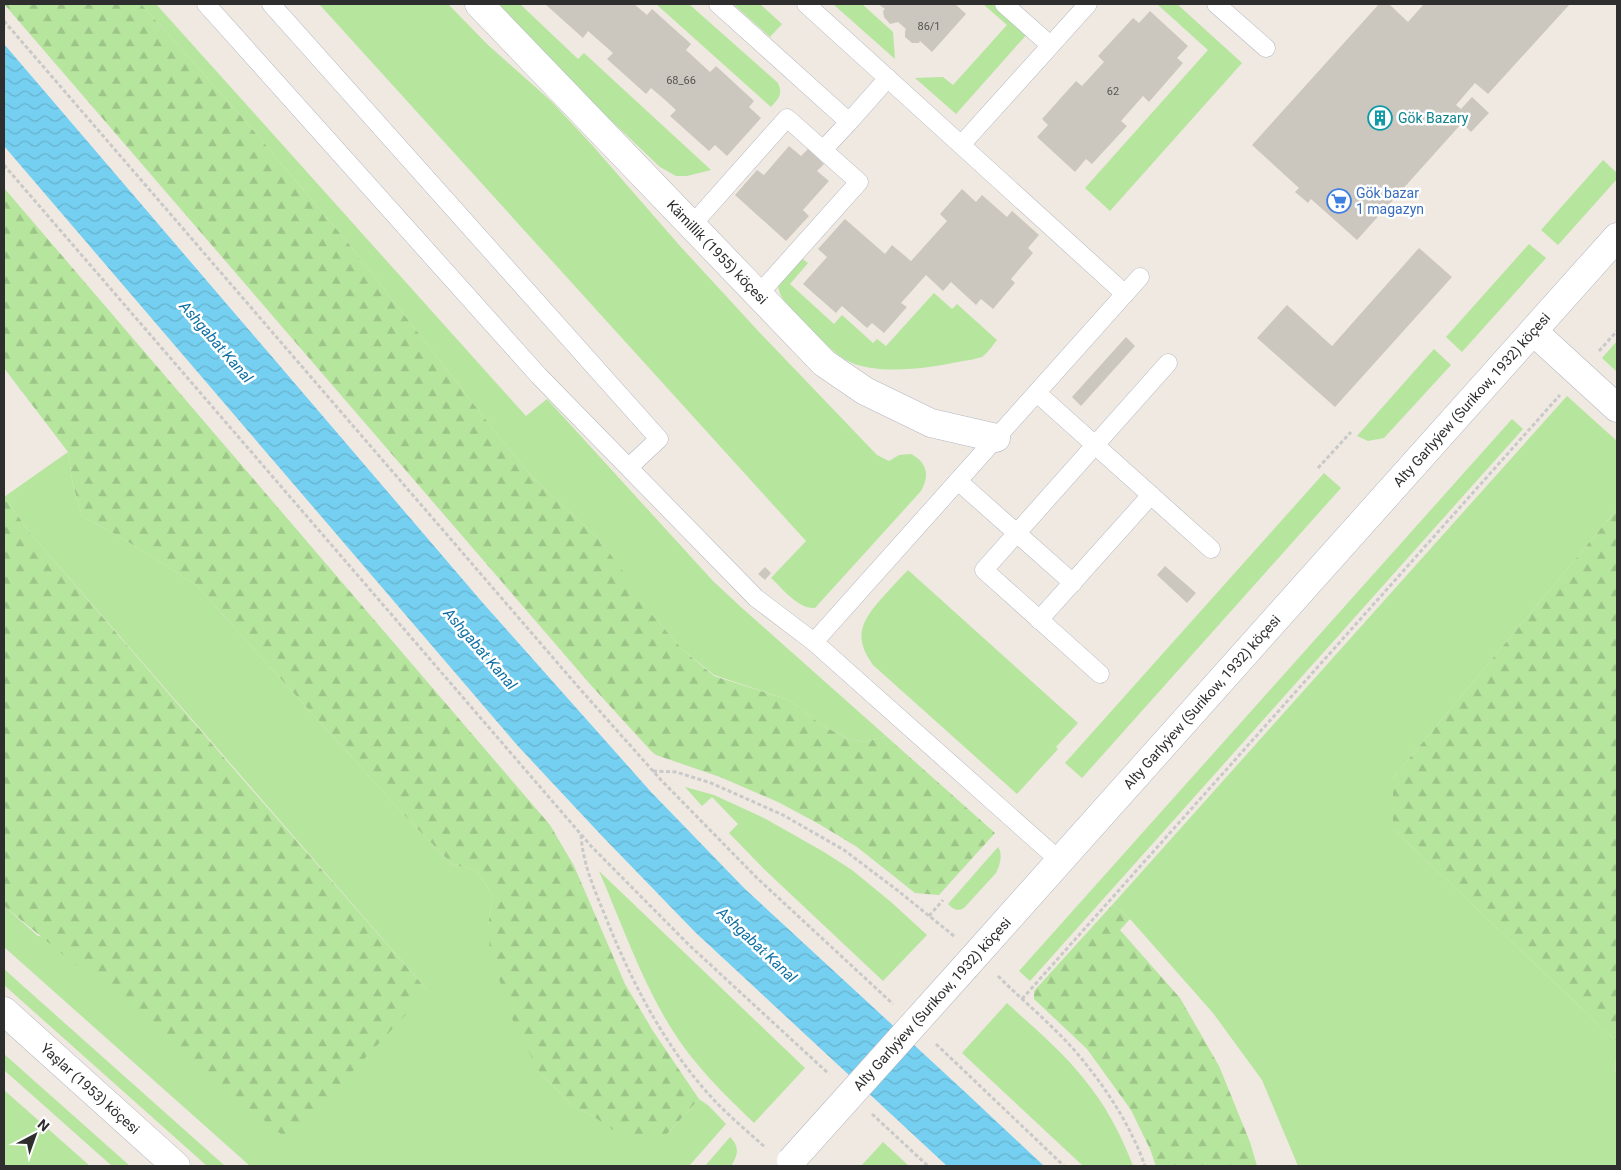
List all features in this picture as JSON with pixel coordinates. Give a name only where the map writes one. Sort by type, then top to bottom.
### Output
[{"type":"street","name":"Kämillik (1955) köçesi","points":[[479,4],[824,363],[865,391],[931,423],[996,438]]},
{"type":"street","name":"Alty Garlyýew (Surikow, 1932) köçesi","points":[[788,1164],[1617,237]]},
{"type":"street","points":[[1533,331],[1617,408]]},
{"type":"street","name":"Ýaşlar (1953) köçesi","points":[[4,1012],[176,1166]]},
{"type":"lane","points":[[206,4],[539,376],[756,598],[814,642],[1060,861]]},
{"type":"lane","points":[[271,4],[659,439],[629,467]]},
{"type":"lane","points":[[718,4],[849,122]]},
{"type":"lane","points":[[806,4],[1125,294]]},
{"type":"lane","points":[[1004,4],[1050,46]]},
{"type":"lane","points":[[961,145],[1088,4]]},
{"type":"lane","points":[[1216,4],[1266,48]]},
{"type":"lane","points":[[823,150],[888,78]]},
{"type":"lane","points":[[692,225],[787,118],[859,182],[758,295]]},
{"type":"lane","points":[[814,642],[1140,277]]},
{"type":"lane","points":[[1100,674],[984,570],[1168,363]]},
{"type":"lane","points":[[1037,393],[1211,548]]},
{"type":"lane","points":[[958,480],[1073,583]]},
{"type":"lane","points":[[1040,620],[1151,495]]},
{"type":"path","points":[[4,21],[567,674],[653,771],[757,878],[899,1010]]},
{"type":"path","points":[[4,165],[581,834],[689,945],[831,1076]]},
{"type":"path","points":[[1598,352],[1617,331]]},
{"type":"path","points":[[1145,1166],[1119,1110],[1086,1063],[1022,999],[1559,396]]},
{"type":"path","points":[[1318,468],[1351,432]]},
{"type":"path","points":[[653,771],[676,772],[710,783],[783,815],[844,850],[934,919]]},
{"type":"path","points":[[581,834],[582,851],[588,874],[610,929],[636,986],[664,1034],[690,1072],[712,1098],[734,1121],[788,1164]]},
{"type":"path","points":[[929,916],[943,900]]},
{"type":"path","points":[[934,1043],[1064,1166]]},
{"type":"path","points":[[867,1109],[928,1166]]},
{"type":"green space","points":[[4,4],[141,4],[236,110],[349,244],[534,479],[599,539],[653,616],[683,650],[714,676],[789,700],[823,726],[849,739],[865,742],[886,736],[995,833],[939,895],[915,893],[857,847],[778,802],[720,777],[652,752],[589,683]]},
{"type":"green space","points":[[141,4],[156,4],[526,416],[547,399],[713,581],[886,736],[865,742],[849,739],[823,726],[789,700],[714,675],[683,650],[653,616],[599,539],[534,479],[349,244],[236,110]]},
{"type":"green space","points":[[319,4],[448,4],[488,45],[551,101],[760,333],[877,455],[889,461],[899,455],[911,454],[921,461],[926,475],[921,491],[815,608],[797,602],[771,578],[806,541]]},
{"type":"green space","points":[[497,4],[520,4],[578,59],[584,53],[711,170],[687,176],[676,176],[660,167],[600,110]]},
{"type":"green space","points":[[656,4],[689,4],[778,83],[780,93],[771,107]]},
{"type":"green space","points":[[733,4],[760,4],[782,24],[770,37]]},
{"type":"green space","points":[[833,4],[862,4],[893,32],[895,59]]},
{"type":"green space","points":[[983,4],[998,4],[1029,32],[956,114],[915,78],[943,77],[953,85],[1007,25]]},
{"type":"green space","points":[[1157,4],[1177,4],[1242,63],[1110,211],[1085,188],[1208,50]]},
{"type":"green space","points":[[1603,160],[1617,173],[1617,179],[1558,245],[1541,230]]},
{"type":"green space","points":[[4,188],[550,825],[574,866],[625,984],[653,1031],[699,1099],[668,1133],[636,1146],[593,1116],[572,1105],[541,1074],[515,1027],[490,952],[488,925],[493,896],[477,871],[452,864],[406,817],[195,584],[122,538],[82,516],[73,485],[68,452],[4,368]]},
{"type":"green space","points":[[1529,244],[1546,258],[1462,352],[1446,337]]},
{"type":"green space","points":[[800,257],[808,263],[790,284],[834,324],[842,315],[873,343],[877,339],[886,346],[934,293],[952,309],[957,304],[997,340],[982,357],[937,366],[878,369],[852,363],[838,355],[826,344],[780,295],[778,284]]},
{"type":"green space","points":[[1617,341],[1617,372],[1602,358]]},
{"type":"green space","points":[[1434,349],[1451,365],[1384,438],[1368,441],[1357,436]]},
{"type":"green space","points":[[1567,396],[1617,441],[1617,509],[1393,778],[1393,829],[1617,1042],[1617,1166],[1298,1166],[1262,1080],[1213,1013],[1130,919],[1113,904]]},
{"type":"green space","points":[[1512,419],[1523,429],[1030,981],[1019,971]]},
{"type":"green space","points":[[68,452],[73,485],[82,516],[122,538],[195,584],[406,817],[452,864],[477,871],[493,896],[488,925],[541,1074],[572,1105],[593,1116],[668,1133],[699,1099],[709,1106],[726,1124],[689,1166],[250,1166],[4,947],[4,906],[38,936],[428,991],[31,534],[4,497]]},
{"type":"green space","points":[[1324,473],[1341,488],[1082,778],[1065,763]]},
{"type":"green space","points":[[4,497],[31,534],[428,991],[288,1140],[4,906]]},
{"type":"green space","points":[[1617,509],[1617,1042],[1393,829],[1393,778]]},
{"type":"green space","points":[[908,570],[1078,723],[1056,747],[1058,749],[1017,794],[873,665],[867,655],[861,638],[864,623],[874,607]]},
{"type":"green space","points":[[685,787],[714,795],[764,818],[824,852],[852,870],[927,935],[883,981],[765,870],[729,833],[738,824],[712,797],[702,806]]},
{"type":"green space","points":[[998,847],[1000,850],[1000,860],[996,873],[964,908],[957,910],[948,904]]},
{"type":"green space","points":[[599,871],[805,1068],[754,1123],[720,1090],[699,1066],[671,1028],[641,972]]},
{"type":"green space","points":[[1113,904],[1130,919],[1120,930],[1180,998],[1219,1066],[1250,1142],[1257,1166],[1156,1166],[1131,1110],[1087,1049],[1034,999],[1034,991]]},
{"type":"green space","points":[[4,969],[225,1166],[207,1166],[4,985]]},
{"type":"green space","points":[[1007,1003],[1057,1049],[1092,1089],[1124,1143],[1133,1166],[1083,1166],[962,1053]]},
{"type":"green space","points":[[4,1054],[130,1166],[112,1166],[4,1070]]},
{"type":"green space","points":[[4,1090],[90,1166],[4,1166]]},
{"type":"green space","points":[[730,1137],[737,1148],[731,1166],[705,1166]]},
{"type":"green space","points":[[883,1142],[909,1166],[861,1166]]},
{"type":"water","name":"Ashgabat Kanal","points":[[4,44],[482,602],[651,792],[745,889],[1044,1166],[947,1166],[696,933],[517,745],[4,146]]},
{"type":"building","points":[[545,4],[634,4],[647,15],[652,9],[691,44],[686,50],[710,72],[716,66],[754,101],[749,107],[761,118],[727,156],[715,145],[709,151],[670,116],[676,110],[664,99],[651,88],[646,94],[607,59],[613,53],[588,31],[583,38]]},
{"type":"building","points":[[878,4],[955,4],[966,14],[932,52],[920,41],[919,43],[912,43],[905,37],[906,29],[898,22],[890,24],[884,17],[883,11],[885,9]]},
{"type":"building","name":"Gök Bazary","points":[[1379,4],[1389,4],[1408,22],[1424,4],[1570,4],[1488,94],[1475,83],[1456,105],[1461,109],[1472,97],[1489,113],[1471,132],[1462,123],[1357,240],[1311,199],[1308,203],[1295,192],[1299,188],[1252,145]]},
{"type":"building","points":[[1150,11],[1188,46],[1177,58],[1183,63],[1149,102],[1143,96],[1121,121],[1127,126],[1092,164],[1086,159],[1075,172],[1037,137],[1048,125],[1042,119],[1076,81],[1082,86],[1104,62],[1098,56],[1133,18],[1139,23]]},
{"type":"building","points":[[789,146],[801,156],[808,149],[824,164],[817,171],[829,181],[803,210],[809,216],[786,241],[735,195],[757,170],[764,175]]},
{"type":"building","points":[[962,189],[976,202],[982,195],[1007,217],[1012,211],[1039,235],[1028,248],[1033,253],[1011,279],[1015,283],[993,309],[981,299],[976,305],[951,282],[943,291],[926,275],[901,303],[907,307],[884,333],[872,323],[867,328],[842,306],[836,313],[803,284],[827,257],[818,249],[845,219],[885,254],[892,245],[911,261],[947,221],[940,214]]},
{"type":"building","points":[[1419,248],[1452,277],[1335,407],[1257,338],[1287,305],[1332,346]]},
{"type":"building","points":[[1126,337],[1135,346],[1081,406],[1072,397]]},
{"type":"building","points":[[1165,566],[1196,593],[1187,603],[1157,575]]},
{"type":"building","points":[[765,567],[771,573],[765,580],[758,574]]},
{"type":"place","name":"Gök Bazary","points":[[1380,118]]},
{"type":"place","name":"Gök bazar 1 magazyn","points":[[1339,201]]}]
